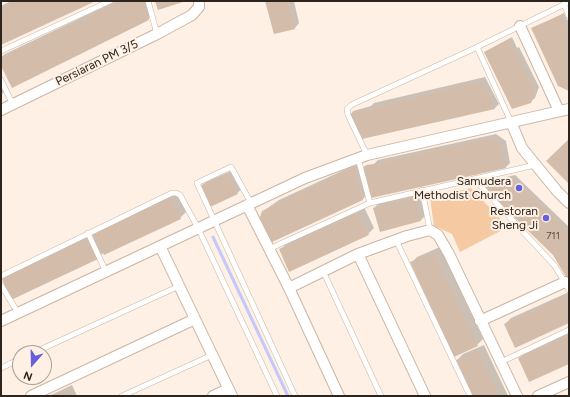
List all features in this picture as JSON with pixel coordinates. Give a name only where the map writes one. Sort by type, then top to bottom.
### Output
[{"type":"street","name":"Persiaran PM 3/5","points":[[1,110],[157,34],[192,15],[199,8],[199,1]]},
{"type":"street","points":[[1,321],[305,178],[362,157],[564,110],[520,26]]},
{"type":"street","points":[[510,122],[522,148],[569,203]]},
{"type":"street","points":[[249,204],[339,396]]},
{"type":"street","points":[[289,288],[358,254],[396,240],[430,230],[438,235],[443,243],[517,396]]},
{"type":"street","points":[[160,246],[230,392],[213,396]]},
{"type":"street","points":[[358,254],[425,396]]},
{"type":"street","points":[[480,321],[567,286]]},
{"type":"street","points":[[31,396],[195,319]]},
{"type":"street","points":[[538,396],[569,382]]},
{"type":"lane","points":[[1,51],[110,1]]},
{"type":"lane","points":[[148,1],[157,34]]},
{"type":"lane","points":[[370,203],[362,157],[348,115],[347,109],[351,105],[477,47],[566,3],[569,16]]},
{"type":"lane","points":[[477,47],[510,122]]},
{"type":"lane","points":[[1,80],[13,105]]},
{"type":"lane","points":[[269,249],[370,203],[535,165]]},
{"type":"lane","points":[[249,204],[231,167],[199,180],[197,186],[295,396]]},
{"type":"lane","points":[[474,179],[555,266],[567,286]]},
{"type":"lane","points":[[422,190],[430,230]]},
{"type":"lane","points":[[1,276],[172,193],[180,195],[198,228],[277,396]]},
{"type":"lane","points":[[88,233],[106,272]]},
{"type":"lane","points":[[396,240],[470,396]]},
{"type":"lane","points":[[323,271],[381,396]]},
{"type":"lane","points":[[1,285],[18,313]]},
{"type":"lane","points":[[50,345],[179,286]]},
{"type":"lane","points":[[501,362],[569,330]]},
{"type":"lane","points":[[122,396],[212,355]]},
{"type":"lane","points":[[1,368],[12,363]]},
{"type":"shaded area","points":[[471,188],[508,227],[460,252],[452,234],[434,226],[430,198]]},
{"type":"building","points":[[16,1],[96,1],[1,45],[1,8]]},
{"type":"building","points":[[121,1],[143,1],[149,20],[12,88],[1,66],[1,58]]},
{"type":"building","points":[[155,1],[183,1],[183,2],[158,10]]},
{"type":"building","points":[[265,1],[288,1],[295,29],[274,34]]},
{"type":"building","points":[[561,15],[569,33],[569,91],[558,86],[531,28]]},
{"type":"building","points":[[509,39],[535,92],[531,103],[512,109],[484,52]]},
{"type":"building","points":[[481,81],[495,109],[362,139],[349,114]]},
{"type":"building","points":[[491,138],[502,146],[506,168],[371,198],[362,167]]},
{"type":"building","points":[[569,139],[569,184],[546,161]]},
{"type":"building","points":[[355,167],[363,200],[270,243],[259,220],[262,211]]},
{"type":"building","points":[[228,173],[238,194],[210,207],[200,186]]},
{"type":"building","points":[[512,178],[569,232],[569,282],[553,255],[481,185]]},
{"type":"building","points":[[415,197],[421,221],[380,232],[373,208]]},
{"type":"building","points":[[171,198],[181,219],[104,255],[94,234]]},
{"type":"building","points":[[358,213],[369,235],[289,272],[279,249]]},
{"type":"building","points":[[88,238],[98,259],[11,300],[2,279]]},
{"type":"building","points":[[434,252],[478,346],[454,357],[410,262]]},
{"type":"building","points":[[567,295],[569,299],[569,323],[515,348],[504,324]]},
{"type":"building","points":[[569,335],[569,364],[529,382],[518,358]]},
{"type":"building","points":[[478,350],[499,396],[473,396],[456,360]]},
{"type":"building","points":[[66,390],[69,396],[54,396]]},
{"type":"waterway","points":[[213,237],[288,396]]},
{"type":"place","name":"Samudera Methodist Church","points":[[519,188]]},
{"type":"place","name":"Restoran Sheng Ji","points":[[546,218]]}]
